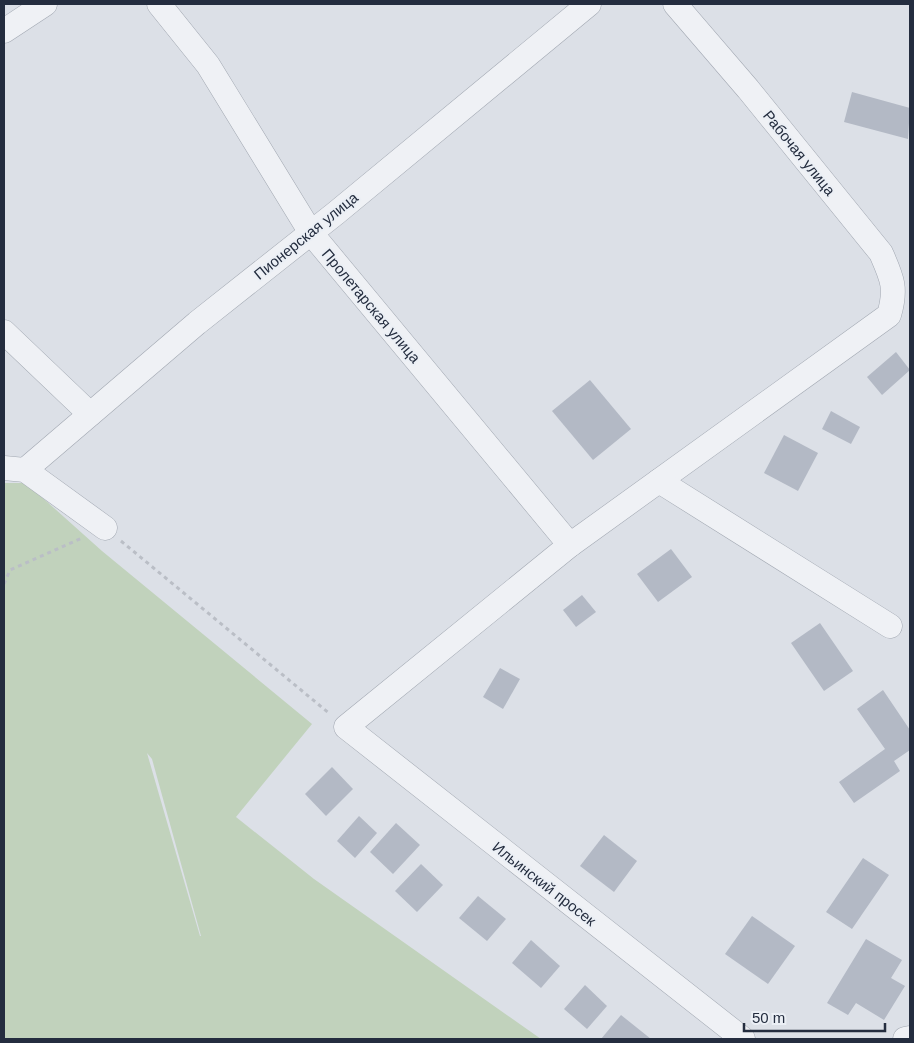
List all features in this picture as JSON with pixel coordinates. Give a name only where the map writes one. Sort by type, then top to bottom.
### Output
[{"type":"street","points":[[4,31],[45,4]]},
{"type":"street","name":"Пролетарская улица","points":[[159,4],[208,65],[311,233],[570,545]]},
{"type":"street","name":"Пионерская улица","points":[[14,469],[90,414],[197,323],[311,233],[589,4]]},
{"type":"street","name":"Рабочая улица","points":[[659,482],[889,315],[894,298],[893,279],[881,253],[748,89],[675,4]]},
{"type":"street","points":[[4,332],[90,414]]},
{"type":"street","points":[[14,469],[105,528]]},
{"type":"street","points":[[346,727],[570,545],[659,482],[890,626]]},
{"type":"street","name":"Ильинский просек","points":[[346,727],[743,1039]]},
{"type":"street","points":[[905,1039],[910,1038]]},
{"type":"path","points":[[4,584],[10,570],[105,528],[346,727]]},
{"type":"green space","points":[[4,483],[26,483],[102,551],[312,724],[236,817],[314,879],[541,1039],[4,1039]],"holes":[[[147,753],[152,759],[201,936]]]},
{"type":"building","points":[[852,92],[910,108],[908,139],[844,122]]},
{"type":"building","points":[[896,352],[910,370],[882,395],[867,377]]},
{"type":"building","points":[[590,380],[631,429],[593,460],[552,411]]},
{"type":"building","points":[[831,411],[860,427],[851,444],[822,429]]},
{"type":"building","points":[[784,435],[818,453],[798,491],[764,473]]},
{"type":"building","points":[[671,549],[692,577],[658,602],[637,574]]},
{"type":"building","points":[[582,595],[596,612],[576,627],[563,610]]},
{"type":"building","points":[[820,623],[853,671],[824,691],[791,643]]},
{"type":"building","points":[[500,668],[520,679],[503,709],[483,697]]},
{"type":"building","points":[[883,690],[910,730],[910,750],[894,761],[900,771],[854,803],[839,782],[885,749],[857,709]]},
{"type":"building","points":[[332,767],[353,789],[326,816],[305,794]]},
{"type":"building","points":[[359,816],[377,833],[355,858],[337,841]]},
{"type":"building","points":[[396,823],[420,845],[393,874],[370,852]]},
{"type":"building","points":[[604,835],[637,861],[614,892],[580,866]]},
{"type":"building","points":[[863,858],[889,875],[852,929],[826,912]]},
{"type":"building","points":[[421,864],[443,885],[417,912],[395,891]]},
{"type":"building","points":[[478,896],[506,919],[487,941],[459,918]]},
{"type":"building","points":[[752,916],[795,946],[768,984],[725,954]]},
{"type":"building","points":[[866,939],[902,960],[891,978],[905,986],[884,1020],[856,1003],[848,1015],[827,1003]]},
{"type":"building","points":[[531,940],[560,966],[541,988],[512,963]]},
{"type":"building","points":[[585,985],[607,1006],[587,1029],[564,1009]]},
{"type":"building","points":[[621,1015],[651,1039],[601,1039]]}]
